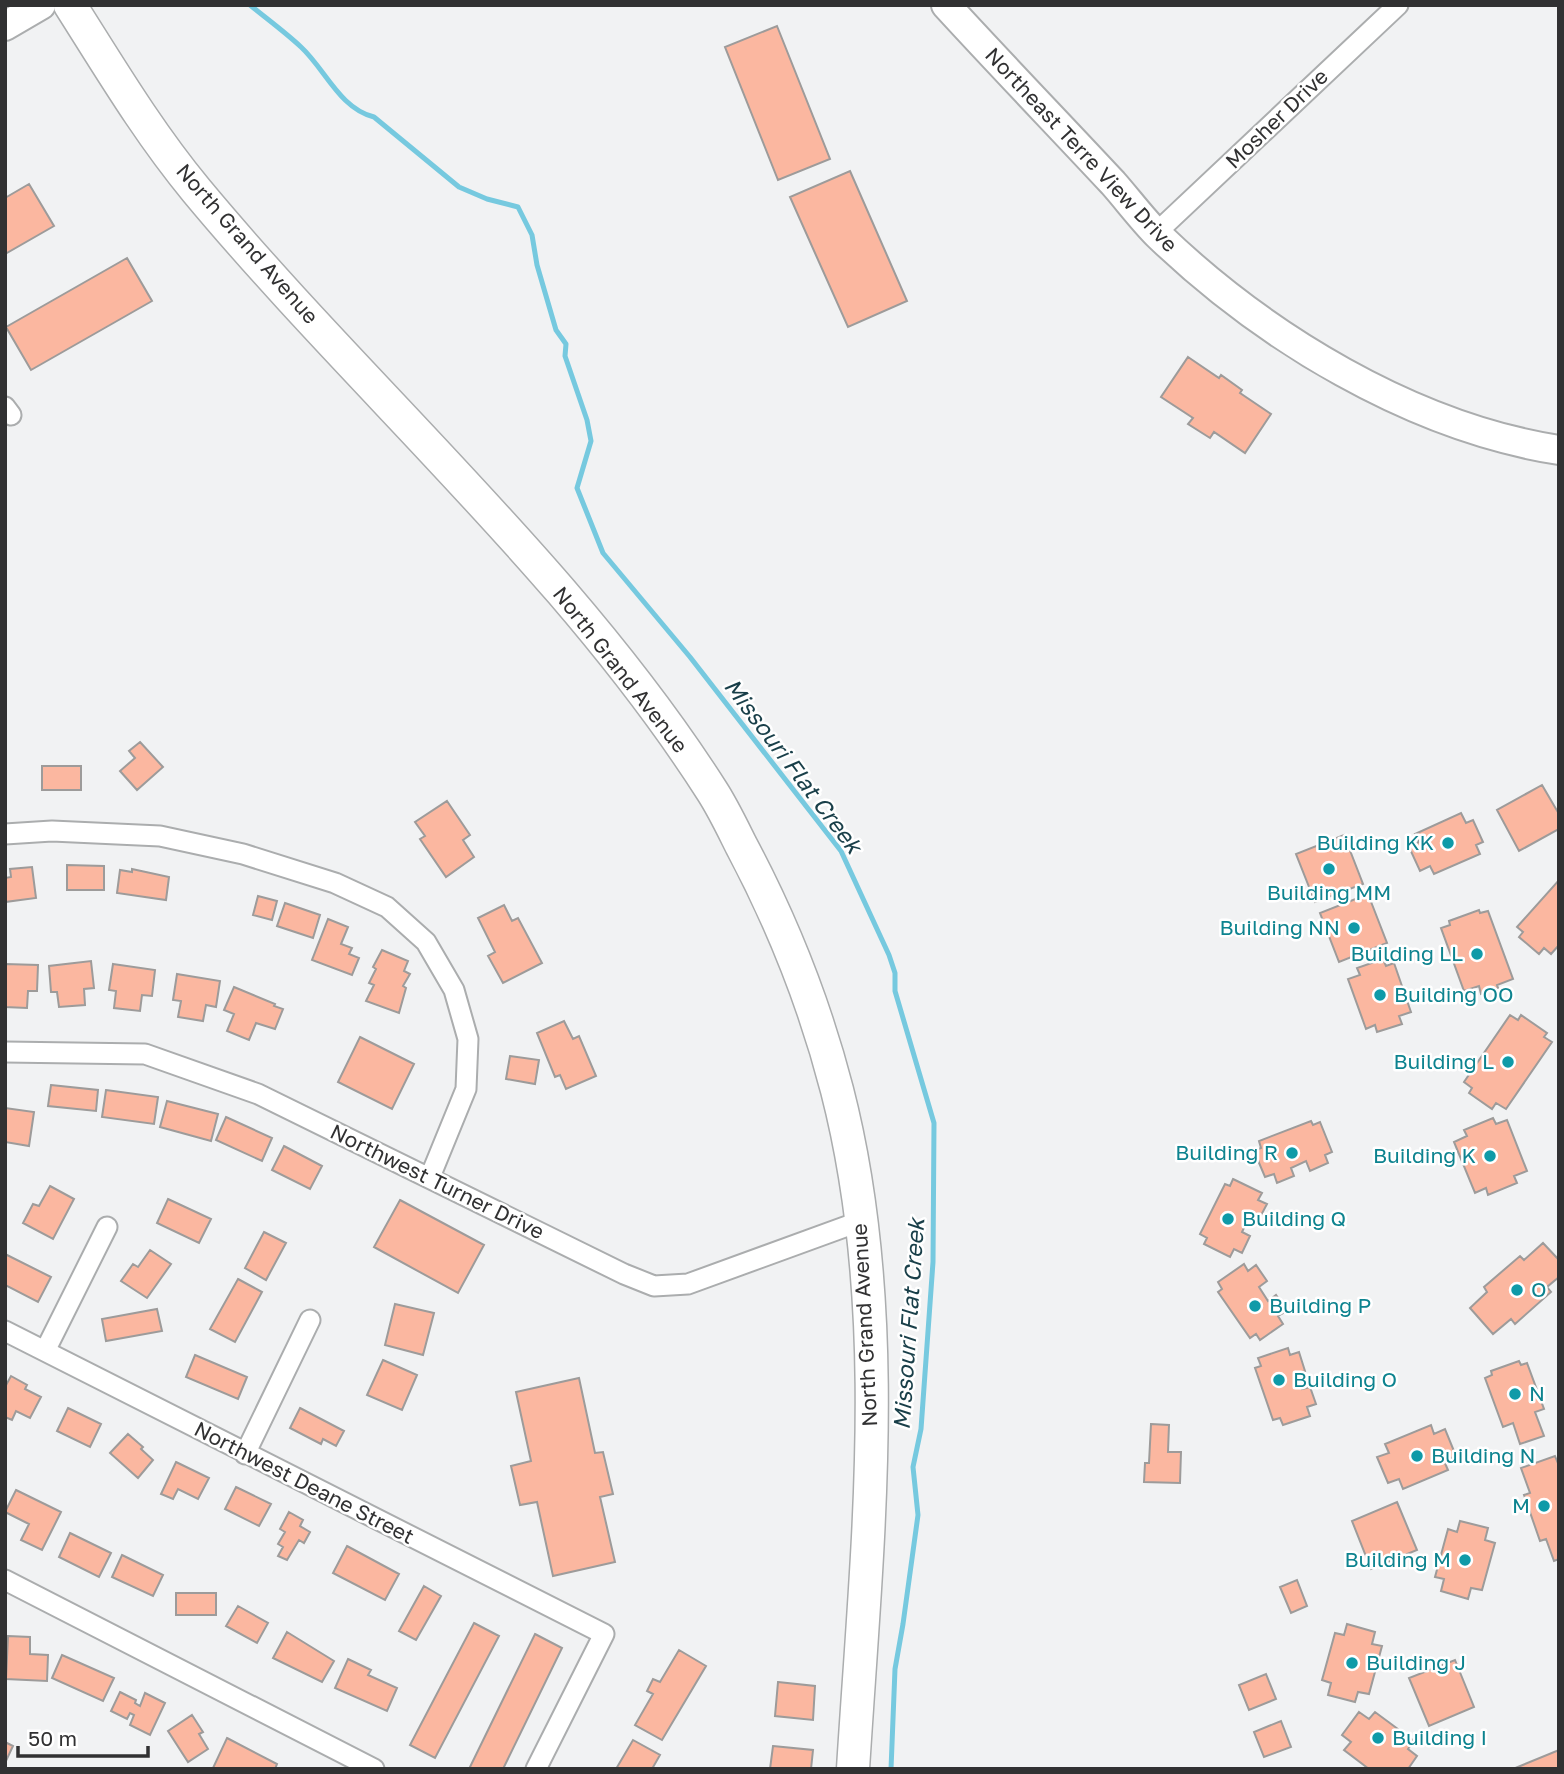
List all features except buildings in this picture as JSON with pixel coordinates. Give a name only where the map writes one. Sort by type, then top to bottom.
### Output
[{"type":"main road","points":[[5,26],[41,5]]},
{"type":"main road","name":"North Grand Avenue","points":[[70,5],[149,129],[194,187],[593,630],[660,713],[716,796],[764,889],[812,1006],[838,1092],[861,1221],[867,1277],[872,1447],[853,1769]]},
{"type":"main road","name":"Northeast Terre View Drive","points":[[946,5],[1115,185],[1156,233],[1250,313],[1336,368],[1428,413],[1490,434],[1559,450]]},
{"type":"street","name":"Mosher Drive","points":[[1156,233],[1398,5]]},
{"type":"street","points":[[5,835],[52,831],[160,836],[243,854],[335,883],[387,907],[426,942],[454,990],[468,1039],[466,1089],[430,1177]]},
{"type":"street","name":"Northwest Turner Drive","points":[[5,1052],[145,1054],[258,1094],[624,1275],[654,1286],[688,1284],[861,1221]]},
{"type":"street","points":[[45,1351],[107,1227]]},
{"type":"street","points":[[245,1454],[310,1320]]},
{"type":"street","name":"Northwest Deane Street","points":[[5,1331],[604,1634],[536,1769]]},
{"type":"street","points":[[5,1580],[374,1769]]},
{"type":"waterway","name":"Missouri Flat Creek","points":[[250,5],[301,47],[352,106],[374,117],[459,187],[487,199],[518,207],[532,235],[537,265],[556,330],[566,344],[565,356],[587,420],[591,441],[577,488],[603,553],[690,657],[841,851],[889,955],[895,973],[895,991],[934,1123],[933,1262],[921,1429],[913,1467],[918,1515],[895,1669],[891,1769]]},
{"type":"place","name":"Building KK","points":[[1448,843]]},
{"type":"place","name":"Building MM","points":[[1329,869]]},
{"type":"place","name":"Building NN","points":[[1354,928]]},
{"type":"place","name":"Building LL","points":[[1477,954]]},
{"type":"place","name":"Building OO","points":[[1380,995]]},
{"type":"place","name":"Building L","points":[[1508,1062]]},
{"type":"place","name":"Building R","points":[[1292,1153]]},
{"type":"place","name":"Building K","points":[[1490,1156]]},
{"type":"place","name":"Building Q","points":[[1228,1219]]},
{"type":"place","name":"O","points":[[1517,1290]]},
{"type":"place","name":"Building P","points":[[1255,1306]]},
{"type":"place","name":"Building O","points":[[1279,1380]]},
{"type":"place","name":"N","points":[[1515,1394]]},
{"type":"place","name":"Building N","points":[[1417,1456]]},
{"type":"place","name":"M","points":[[1544,1506]]},
{"type":"place","name":"Building M","points":[[1465,1560]]},
{"type":"place","name":"Building J","points":[[1352,1663]]},
{"type":"place","name":"Building I","points":[[1378,1738]]}]
